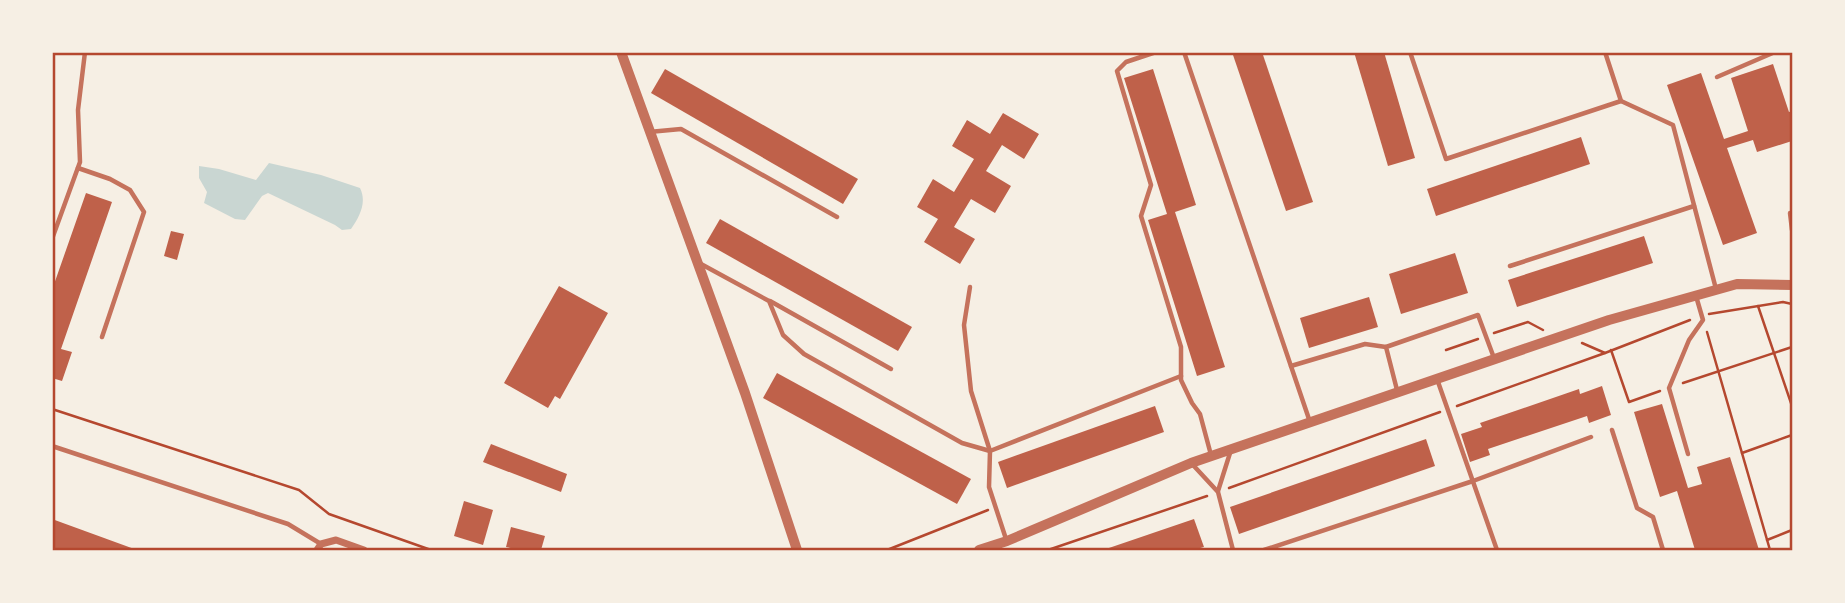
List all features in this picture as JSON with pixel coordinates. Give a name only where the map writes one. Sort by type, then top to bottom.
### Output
[{"type":"street","points":[[621,52],[745,393],[797,551]]},
{"type":"street","points":[[979,551],[1191,463],[1609,320],[1737,284],[1793,285]]},
{"type":"street","points":[[319,547],[336,540],[364,551]]},
{"type":"lane","points":[[52,239],[80,162],[78,110],[86,52]]},
{"type":"lane","points":[[1156,52],[1126,62],[1116,71],[1151,185],[1141,216],[1181,347],[1181,376],[1192,403],[1200,414],[1212,456]]},
{"type":"lane","points":[[1184,52],[1310,422]]},
{"type":"lane","points":[[1410,52],[1446,159],[1620,102],[1673,125],[1716,290]]},
{"type":"lane","points":[[1605,52],[1620,102]]},
{"type":"lane","points":[[1717,77],[1775,52]]},
{"type":"lane","points":[[649,132],[681,129],[838,217]]},
{"type":"lane","points":[[78,168],[110,179],[130,190],[144,212],[103,337]]},
{"type":"lane","points":[[1510,267],[1694,206]]},
{"type":"lane","points":[[1790,212],[1793,230]]},
{"type":"lane","points":[[696,262],[891,369]]},
{"type":"lane","points":[[970,287],[964,324],[971,391],[990,451],[989,487],[1007,541]]},
{"type":"lane","points":[[1688,454],[1669,388],[1683,353],[1703,320],[1696,295]]},
{"type":"lane","points":[[769,301],[783,335],[804,354],[962,443],[990,451],[1181,376]]},
{"type":"lane","points":[[1292,366],[1365,344],[1386,347],[1478,315],[1494,359]]},
{"type":"lane","points":[[1386,347],[1398,392]]},
{"type":"lane","points":[[1437,378],[1497,551]]},
{"type":"lane","points":[[1612,430],[1637,508],[1653,517],[1663,551]]},
{"type":"lane","points":[[1264,551],[1473,481],[1591,438]]},
{"type":"lane","points":[[52,446],[288,524],[319,547]]},
{"type":"lane","points":[[1218,492],[1230,450]]},
{"type":"lane","points":[[1191,463],[1218,492],[1233,551]]},
{"type":"path","points":[[1758,306],[1793,406]]},
{"type":"path","points":[[1703,320],[1770,551]]},
{"type":"path","points":[[1611,350],[1629,402],[1793,347]]},
{"type":"path","points":[[1048,551],[1605,353]]},
{"type":"path","points":[[52,408],[299,491],[329,514],[431,551]]},
{"type":"path","points":[[1742,453],[1793,435]]},
{"type":"path","points":[[887,551],[995,506]]},
{"type":"path","points":[[1767,540],[1793,530]]},
{"type":"shaded area","points":[[269,163],[321,175],[360,188],[362,209],[351,229],[342,230],[268,193],[262,196],[245,220],[235,219],[204,203],[207,192],[199,178],[199,166],[256,180]]},
{"type":"building","points":[[1232,52],[1262,52],[1313,202],[1286,211]]},
{"type":"building","points":[[1354,52],[1384,52],[1415,158],[1388,166]]},
{"type":"building","points":[[1773,64],[1789,112],[1792,111],[1792,141],[1757,152],[1753,140],[1727,148],[1757,233],[1723,245],[1667,85],[1701,73],[1724,139],[1748,131],[1731,78]]},
{"type":"building","points":[[665,69],[858,179],[843,204],[651,93]]},
{"type":"building","points":[[1153,69],[1196,205],[1175,212],[1225,367],[1197,376],[1148,220],[1167,214],[1124,78]]},
{"type":"building","points":[[1003,113],[1039,134],[1024,159],[1002,145],[986,171],[1011,186],[995,213],[971,199],[954,227],[975,239],[960,264],[924,242],[938,219],[917,207],[933,179],[954,192],[974,159],[952,146],[967,120],[990,134]]},
{"type":"building","points":[[1581,137],[1590,164],[1436,216],[1427,189]]},
{"type":"building","points":[[86,193],[112,202],[61,349],[72,352],[62,381],[52,378],[52,290]]},
{"type":"building","points":[[720,219],[912,327],[898,351],[706,243]]},
{"type":"building","points":[[171,231],[184,234],[177,260],[164,256]]},
{"type":"building","points":[[1644,236],[1653,263],[1517,307],[1508,280]]},
{"type":"building","points":[[1455,253],[1468,293],[1401,314],[1389,274]]},
{"type":"building","points":[[559,286],[608,313],[560,399],[555,396],[548,408],[504,383]]},
{"type":"building","points":[[1369,297],[1378,327],[1309,348],[1300,318]]},
{"type":"building","points":[[777,373],[971,479],[957,504],[763,398]]},
{"type":"building","points":[[1602,386],[1611,415],[1589,423],[1587,416],[1488,449],[1490,455],[1470,462],[1461,434],[1482,427],[1480,423],[1579,389],[1580,394]]},
{"type":"building","points":[[1662,404],[1688,488],[1702,484],[1697,467],[1730,457],[1759,550],[1695,550],[1677,491],[1660,497],[1634,412]]},
{"type":"building","points":[[1155,406],[1164,432],[1007,488],[998,462]]},
{"type":"building","points":[[1426,439],[1435,466],[1239,534],[1230,507]]},
{"type":"building","points":[[491,444],[567,474],[561,492],[483,462]]},
{"type":"building","points":[[464,501],[493,510],[483,545],[454,536]]},
{"type":"building","points":[[52,519],[137,550],[52,550]]},
{"type":"building","points":[[1194,519],[1204,547],[1193,550],[1103,550]]},
{"type":"building","points":[[511,527],[545,536],[541,550],[506,547]]}]
